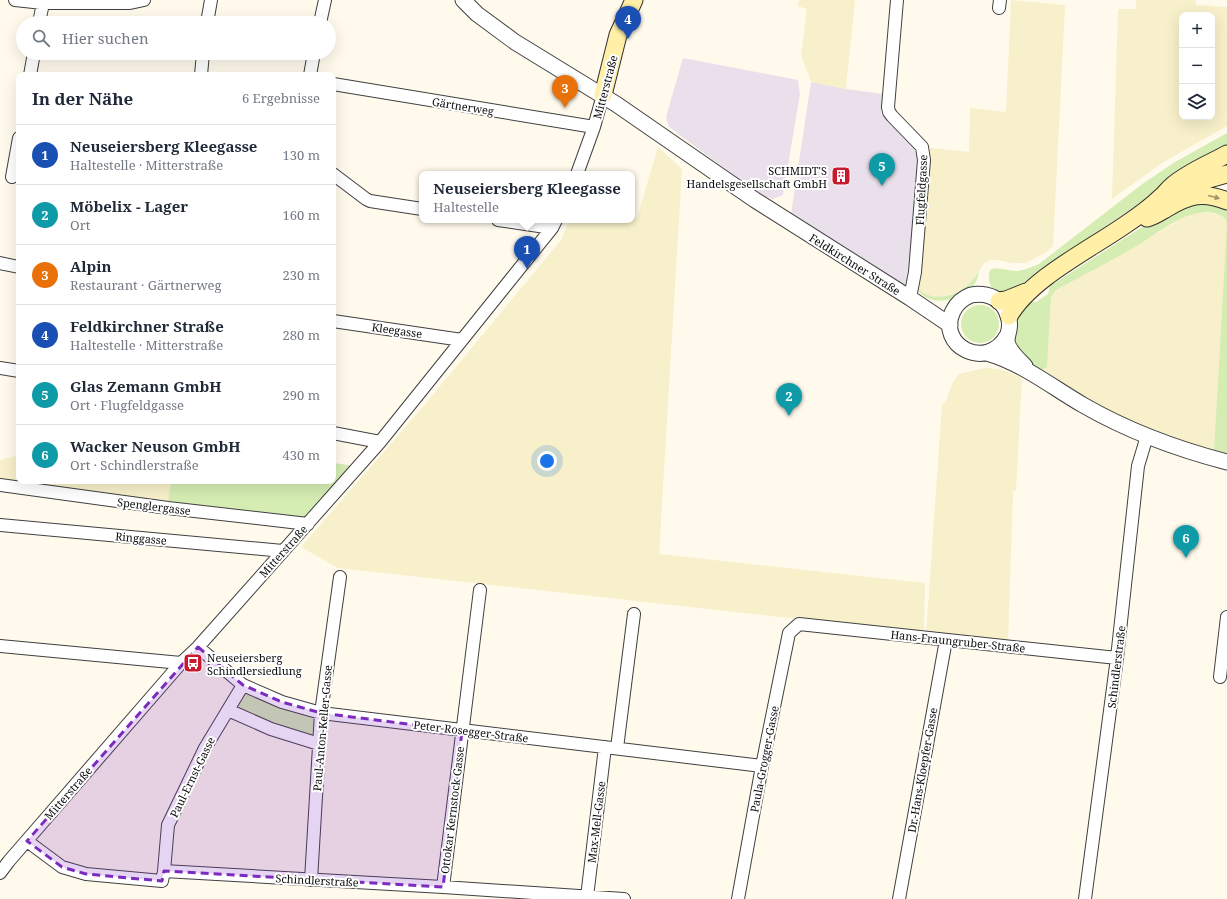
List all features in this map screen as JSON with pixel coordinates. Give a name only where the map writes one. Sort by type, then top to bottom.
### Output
[{"type":"main road","name":"Mitterstraße","points":[[602,95],[618,35],[634,0]]},
{"type":"main road","points":[[1161,198],[1171,186],[1182,178],[1227,154]]},
{"type":"main road","points":[[998,301],[1006,300],[1028,291],[1126,224],[1161,198],[1188,185],[1222,178]]},
{"type":"main road","points":[[1126,224],[1153,217],[1174,204],[1196,195],[1215,196],[1227,201]]},
{"type":"main road","points":[[1008,316],[1028,291]]},
{"type":"street","points":[[15,0],[43,3],[105,1],[130,3],[144,0]]},
{"type":"street","points":[[209,16],[210,0]]},
{"type":"street","points":[[322,16],[325,0]]},
{"type":"street","name":"Feldkirchner Straße","points":[[463,0],[477,14],[515,42],[602,95],[755,200],[950,325]]},
{"type":"street","name":"Flugfeldgasse","points":[[898,0],[888,107],[892,116],[922,147],[924,160],[915,272],[910,298]]},
{"type":"street","points":[[40,16],[43,3]]},
{"type":"street","points":[[31,72],[33,60]]},
{"type":"street","points":[[201,72],[203,60]]},
{"type":"street","points":[[311,72],[313,60]]},
{"type":"street","name":"Gärtnerweg","points":[[336,84],[594,127]]},
{"type":"street","name":"Mitterstraße","points":[[578,171],[594,127],[602,95]]},
{"type":"street","points":[[12,176],[16,154]]},
{"type":"street","points":[[336,176],[370,201],[419,209]]},
{"type":"street","points":[[540,223],[554,224]]},
{"type":"street","name":"Mitterstraße","points":[[0,873],[5,860],[27,841],[181,663],[198,647],[380,442],[554,224]]},
{"type":"street","points":[[0,263],[16,266]]},
{"type":"street","points":[[1031,373],[1012,352],[1008,344],[1008,316],[1003,305],[987,295],[973,295],[960,301],[951,315],[950,325],[955,341],[964,349],[975,353],[987,353],[999,356],[1100,414],[1147,436],[1176,447],[1227,462]]},
{"type":"street","name":"Feldkirchner Straße","points":[[910,298],[935,305],[949,307],[956,306]]},
{"type":"street","name":"Kleegasse","points":[[336,321],[462,340]]},
{"type":"street","points":[[987,353],[1001,345],[1007,336]]},
{"type":"street","points":[[0,368],[16,371]]},
{"type":"street","points":[[336,434],[380,442]]},
{"type":"street","name":"Schindlerstraße","points":[[1085,899],[1117,658],[1138,466],[1147,436]]},
{"type":"street","name":"Spenglergasse","points":[[0,484],[29,490],[308,524]]},
{"type":"street","name":"Ringgasse","points":[[0,524],[283,551]]},
{"type":"street","name":"Paul-Anton-Keller-Gasse","points":[[311,880],[321,713],[340,577]]},
{"type":"street","name":"Ottokar Kernstock Gasse","points":[[443,887],[480,590]]},
{"type":"street","name":"Max-Mell-Gasse","points":[[587,897],[634,614]]},
{"type":"street","points":[[1220,677],[1227,617]]},
{"type":"street","name":"Hans-Fraungruber-Straße","points":[[798,624],[1117,658]]},
{"type":"street","name":"Paula-Grogger-Gasse","points":[[738,899],[762,766],[789,633],[798,624]]},
{"type":"street","name":"Dr.-Hans-Kloepfer-Gasse","points":[[899,899],[946,640]]},
{"type":"street","points":[[0,646],[181,663]]},
{"type":"street","name":"Peter-Rosegger-Straße","points":[[198,647],[243,685],[282,702],[321,713],[762,766]]},
{"type":"street","name":"Paul-Ernst-Gasse","points":[[164,871],[168,825],[205,748],[243,685]]},
{"type":"street","points":[[228,710],[271,729],[319,744]]},
{"type":"street","points":[[27,841],[62,867],[86,874],[162,881],[164,871]]},
{"type":"street","name":"Schindlerstraße","points":[[164,871],[624,899]]},
{"type":"highlighted area","points":[[198,647],[243,685],[282,702],[321,713],[462,731],[443,887],[164,871],[162,881],[86,874],[62,867],[27,841]]},
{"type":"shaded area","points":[[799,0],[855,0],[846,89],[811,82],[801,55],[807,9],[798,6]]},
{"type":"shaded area","points":[[1011,0],[1065,5],[1053,246],[1046,252],[1026,263],[1012,263],[998,260],[986,262],[971,282],[958,292],[940,297],[930,296],[924,294],[917,288],[929,179],[930,148],[969,152],[970,108],[1006,112]]},
{"type":"shaded area","points":[[1136,0],[1196,0],[1196,5],[1227,7],[1227,126],[1162,163],[1112,199],[1118,9],[1136,9]]},
{"type":"shaded area","points":[[683,58],[798,80],[800,94],[783,195],[773,199],[759,194],[669,127],[666,117]]},
{"type":"shaded area","points":[[811,82],[846,89],[884,94],[881,114],[920,151],[908,283],[906,288],[791,214]]},
{"type":"shaded area","points":[[658,147],[682,169],[659,554],[925,583],[924,633],[338,568],[301,547],[421,409],[562,239],[568,223],[635,223],[635,218],[637,218]]},
{"type":"shaded area","points":[[1202,212],[1219,214],[1227,222],[1214,452],[1196,448],[1105,411],[1039,371],[1047,366],[1051,297],[1056,290],[1115,258],[1179,220]]},
{"type":"shaded area","points":[[985,368],[1000,369],[1022,377],[1016,491],[1013,491],[1008,643],[926,635],[942,404],[945,403],[953,382],[959,374]]},
{"type":"shaded area","points":[[16,456],[16,483],[0,481],[0,460]]},
{"type":"shaded area","points":[[336,463],[354,466],[305,521],[23,484],[336,484]]},
{"type":"green space","points":[[1227,133],[1227,149],[1144,200],[1075,247],[1013,293],[994,293],[989,282],[990,270],[1000,269],[1017,271],[1039,264],[1141,185],[1175,162]]},
{"type":"green space","points":[[1196,199],[1227,206],[1227,222],[1225,218],[1208,212],[1187,216],[1172,223],[1118,257],[1056,290],[1051,297],[1047,367],[1039,371],[1033,367],[1014,344],[1017,319],[1030,302],[1036,302],[1048,294],[1050,286],[1147,224]]},
{"type":"green space","points":[[1227,222],[1227,453],[1214,450]]},
{"type":"green space","points":[[979,271],[974,285],[968,291],[953,299],[929,299],[922,295],[917,288],[928,295],[940,297],[947,296],[964,288],[971,282]]},
{"type":"green space","points":[[976,305],[984,305],[994,310],[998,317],[998,331],[994,338],[984,343],[976,343],[966,338],[964,335],[961,328],[961,320],[966,310],[969,308]]},
{"type":"green space","points":[[336,463],[354,466],[305,521],[168,504],[171,484],[336,484]]},
{"type":"green space","points":[[248,692],[312,715],[316,722],[314,735],[306,737],[234,710],[240,693]]},
{"type":"place","name":"Feldkirchner Straße","points":[[628,39]]},
{"type":"place","name":"Alpin","points":[[565,108]]},
{"type":"place","name":"SCHMIDT'S Handelsgesellschaft GmbH","points":[[841,176]]},
{"type":"place","name":"Glas Zemann GmbH","points":[[882,186]]},
{"type":"place","name":"Neuseiersberg Kleegasse","points":[[527,269]]},
{"type":"place","name":"Möbelix - Lager","points":[[789,416]]},
{"type":"place","name":"Wacker Neuson GmbH","points":[[1186,558]]},
{"type":"place","name":"Neuseiersberg Schindlersiedlung","points":[[193,663]]}]
